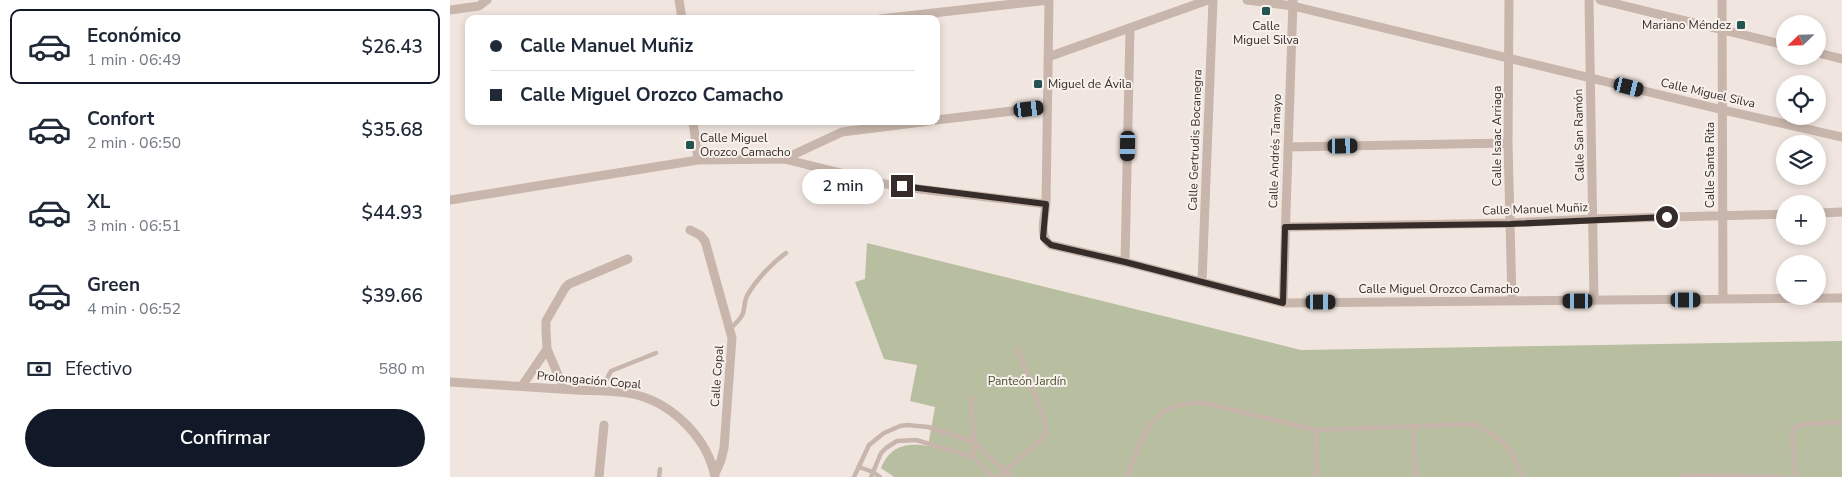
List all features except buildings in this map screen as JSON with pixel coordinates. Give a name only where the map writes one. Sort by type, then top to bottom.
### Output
[{"type":"street","points":[[450,10],[479,6],[487,0]]},
{"type":"street","points":[[679,0],[681,15]]},
{"type":"street","points":[[450,200],[698,160],[784,159],[894,186],[1046,204],[1049,0],[916,15]]},
{"type":"street","points":[[1048,57],[1208,0]]},
{"type":"street","name":"Calle Gertrudis Bocanegra","points":[[1202,282],[1214,0]]},
{"type":"street","name":"Calle Miguel Silva","points":[[1247,0],[1293,3],[1722,110],[1842,137]]},
{"type":"street","name":"Calle Isaac Arriaga","points":[[1509,0],[1508,143],[1512,301]]},
{"type":"street","name":"Calle San Ramón","points":[[1589,0],[1594,300]]},
{"type":"street","points":[[1600,0],[1776,43]]},
{"type":"street","name":"Calle Santa Rita","points":[[1722,0],[1723,299]]},
{"type":"street","name":"Calle Andrés Tamayo","points":[[1283,303],[1293,3]]},
{"type":"street","points":[[1125,262],[1130,29]]},
{"type":"street","points":[[1826,55],[1842,59]]},
{"type":"street","points":[[940,120],[1048,107]]},
{"type":"street","points":[[694,125],[698,160]]},
{"type":"street","points":[[784,159],[842,132],[898,125]]},
{"type":"street","points":[[1288,147],[1508,143]]},
{"type":"street","name":"Calle Miguel Orozco Camacho","points":[[1046,204],[1043,234],[1045,241],[1051,245],[1283,303],[1842,298]]},
{"type":"street","points":[[1826,213],[1842,212]]},
{"type":"street","name":"Calle Manuel Muñiz","points":[[1285,227],[1510,224],[1593,219],[1776,214]]},
{"type":"street","name":"Calle Copal","points":[[690,230],[700,235],[705,241],[730,329],[732,345],[724,448],[715,475]]},
{"type":"street","points":[[564,389],[547,350],[546,321],[565,288],[574,281],[628,260]]},
{"type":"street","points":[[522,386],[547,350]]},
{"type":"street","name":"Prolongación Copal","points":[[450,382],[636,394],[671,411],[692,431],[702,444],[715,475]]},
{"type":"street","points":[[599,477],[604,425]]},
{"type":"lane","points":[[730,329],[741,318],[748,293],[776,260],[786,253]]},
{"type":"lane","points":[[998,477],[1038,444],[1046,430],[1044,419],[1018,349]]},
{"type":"lane","points":[[601,391],[611,371],[656,353]]},
{"type":"lane","points":[[971,397],[973,457]]},
{"type":"lane","points":[[1126,477],[1148,426],[1156,416],[1166,409],[1191,402],[1204,403],[1316,430],[1474,424],[1495,434],[1504,443],[1513,454],[1522,477]]},
{"type":"lane","points":[[1796,477],[1792,433],[1794,428],[1798,425],[1842,422]]},
{"type":"lane","points":[[857,476],[869,445],[884,433],[900,426],[915,425],[928,427],[974,442],[1011,477]]},
{"type":"lane","points":[[1414,427],[1415,477]]},
{"type":"lane","points":[[1316,430],[1317,477]]},
{"type":"lane","points":[[872,474],[881,453],[886,448],[897,441],[916,440],[973,457],[993,477]]},
{"type":"lane","points":[[859,467],[880,477]]},
{"type":"lane","points":[[659,477],[660,469]]},
{"type":"lane","points":[[1679,477],[1684,475],[1787,477]]},
{"type":"green space","name":"Panteón Jardín","points":[[867,243],[1301,350],[1842,341],[1842,477],[894,477],[881,468],[885,461],[894,450],[900,447],[906,445],[928,446],[935,407],[910,401],[917,365],[884,359],[855,282],[865,279]]},
{"type":"place","name":"Calle Miguel Silva","points":[[1266,11]]},
{"type":"place","name":"Mariano Méndez","points":[[1741,25]]},
{"type":"place","name":"Miguel de Ávila","points":[[1038,84]]},
{"type":"place","name":"Calle Miguel Orozco Camacho","points":[[690,145]]},
{"type":"route","points":[[902,186],[1046,204],[1043,238],[1048,244],[1283,303],[1285,227],[1510,224],[1667,217]]}]
